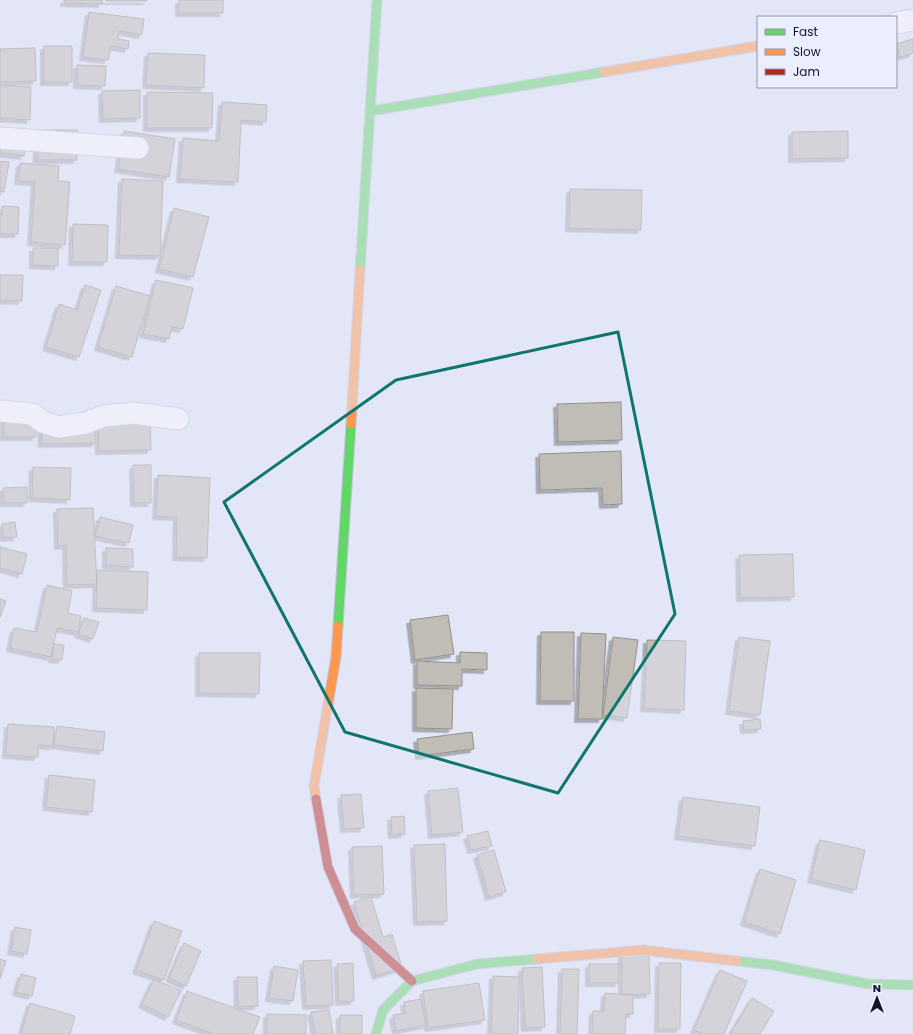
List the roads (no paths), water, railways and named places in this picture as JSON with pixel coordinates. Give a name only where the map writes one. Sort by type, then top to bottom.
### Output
[{"type":"street","points":[[377,0],[336,658],[314,786],[328,867],[355,929],[412,981]]},
{"type":"street","points":[[897,23],[913,20]]},
{"type":"street","points":[[371,111],[757,46]]},
{"type":"street","points":[[0,138],[138,148]]},
{"type":"street","points":[[0,411],[32,414],[43,422],[60,427],[85,423],[104,416],[133,413],[178,419]]},
{"type":"street","points":[[376,1034],[383,1010],[412,981],[477,964],[643,950],[773,965],[868,984],[913,985]]}]
